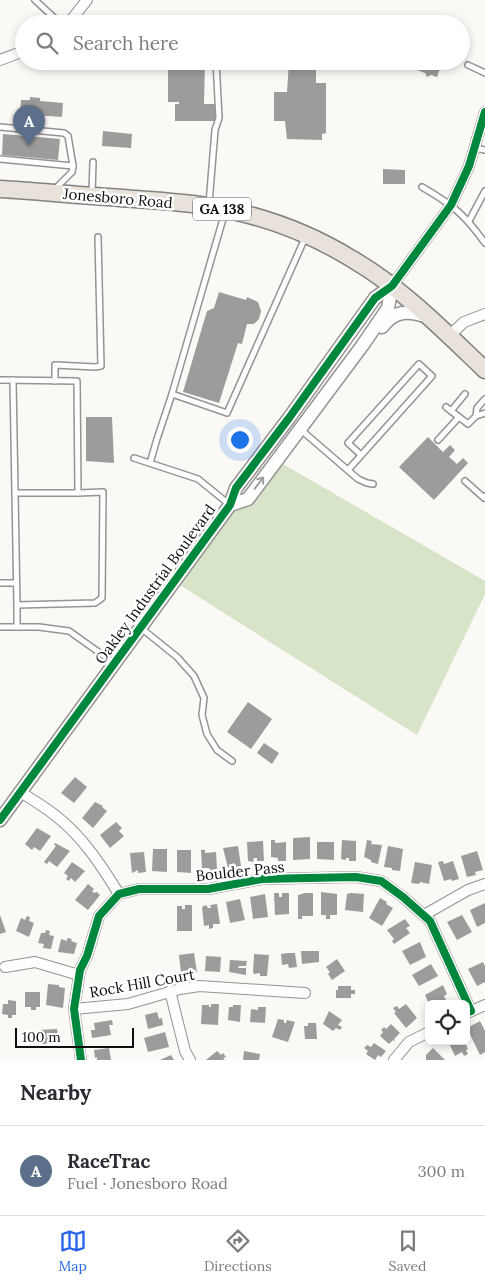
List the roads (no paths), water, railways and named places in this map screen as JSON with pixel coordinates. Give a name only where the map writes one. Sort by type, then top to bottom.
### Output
[{"type":"highway","name":"Jonesboro Road","points":[[9,192],[51,192],[177,202],[209,206],[274,223],[306,236],[352,259],[392,286],[430,318],[485,370]]},
{"type":"street","points":[[75,15],[87,0]]},
{"type":"street","points":[[0,60],[15,54]]},
{"type":"street","name":"Oakley Industrial Boulevard","points":[[0,820],[230,505],[236,488],[375,298],[392,286],[452,205],[480,149],[485,112]]},
{"type":"street","name":"Oakley Industrial Boulevard","points":[[230,505],[248,499],[362,346],[388,308],[392,286]]},
{"type":"street","points":[[333,385],[343,382],[389,318],[401,313],[422,315],[430,318]]},
{"type":"street","points":[[449,336],[464,322],[485,314]]},
{"type":"street","points":[[21,792],[57,816],[84,842],[102,865],[119,894],[99,916],[79,975],[74,1010],[81,1060]]},
{"type":"street","name":"Boulder Pass","points":[[119,894],[138,889],[208,889],[262,879],[356,877],[381,881],[403,897],[430,922],[464,1000]]},
{"type":"street","points":[[424,915],[468,890],[485,884]]},
{"type":"street","points":[[5,967],[34,962],[79,975]]},
{"type":"street","name":"Rock Hill Court","points":[[74,1010],[128,1004],[199,986],[305,993]]},
{"type":"street","points":[[170,992],[185,1051],[190,1060]]},
{"type":"street","points":[[470,1012],[485,1005]]},
{"type":"street","points":[[394,1060],[409,1042],[425,1034]]},
{"type":"lane","points":[[35,0],[51,15]]},
{"type":"lane","points":[[470,66],[485,73]]},
{"type":"lane","points":[[209,206],[214,130],[219,118],[216,70]]},
{"type":"lane","points":[[0,127],[64,132],[68,136],[73,166],[72,172],[51,192]]},
{"type":"lane","points":[[0,159],[73,166]]},
{"type":"lane","points":[[92,196],[94,162]]},
{"type":"lane","points":[[422,187],[452,205],[469,221],[485,243]]},
{"type":"lane","points":[[469,221],[485,191]]},
{"type":"lane","points":[[150,463],[226,210]]},
{"type":"lane","points":[[172,394],[227,413],[306,236]]},
{"type":"lane","points":[[55,381],[55,366],[95,368],[101,366],[98,237]]},
{"type":"lane","points":[[348,470],[432,376],[419,364],[348,443],[361,455]]},
{"type":"lane","points":[[0,380],[77,381],[78,492]]},
{"type":"lane","points":[[13,380],[17,627]]},
{"type":"lane","points":[[466,394],[448,409],[468,424],[476,416],[485,413]]},
{"type":"lane","points":[[476,416],[476,408],[485,399]]},
{"type":"lane","points":[[438,440],[459,417]]},
{"type":"lane","points":[[300,429],[358,479],[373,484]]},
{"type":"lane","points":[[134,458],[198,479],[230,505]]},
{"type":"lane","points":[[465,481],[484,498],[485,496]]},
{"type":"lane","points":[[15,493],[103,492],[102,598],[95,603],[17,605]]},
{"type":"lane","points":[[0,583],[16,583]]},
{"type":"lane","points":[[0,627],[55,628],[69,631],[114,664]]},
{"type":"lane","points":[[140,628],[177,657],[194,676],[204,698],[202,715],[207,734],[216,750],[232,761]]},
{"type":"place","name":"RaceTrac","points":[[29,146]]}]
